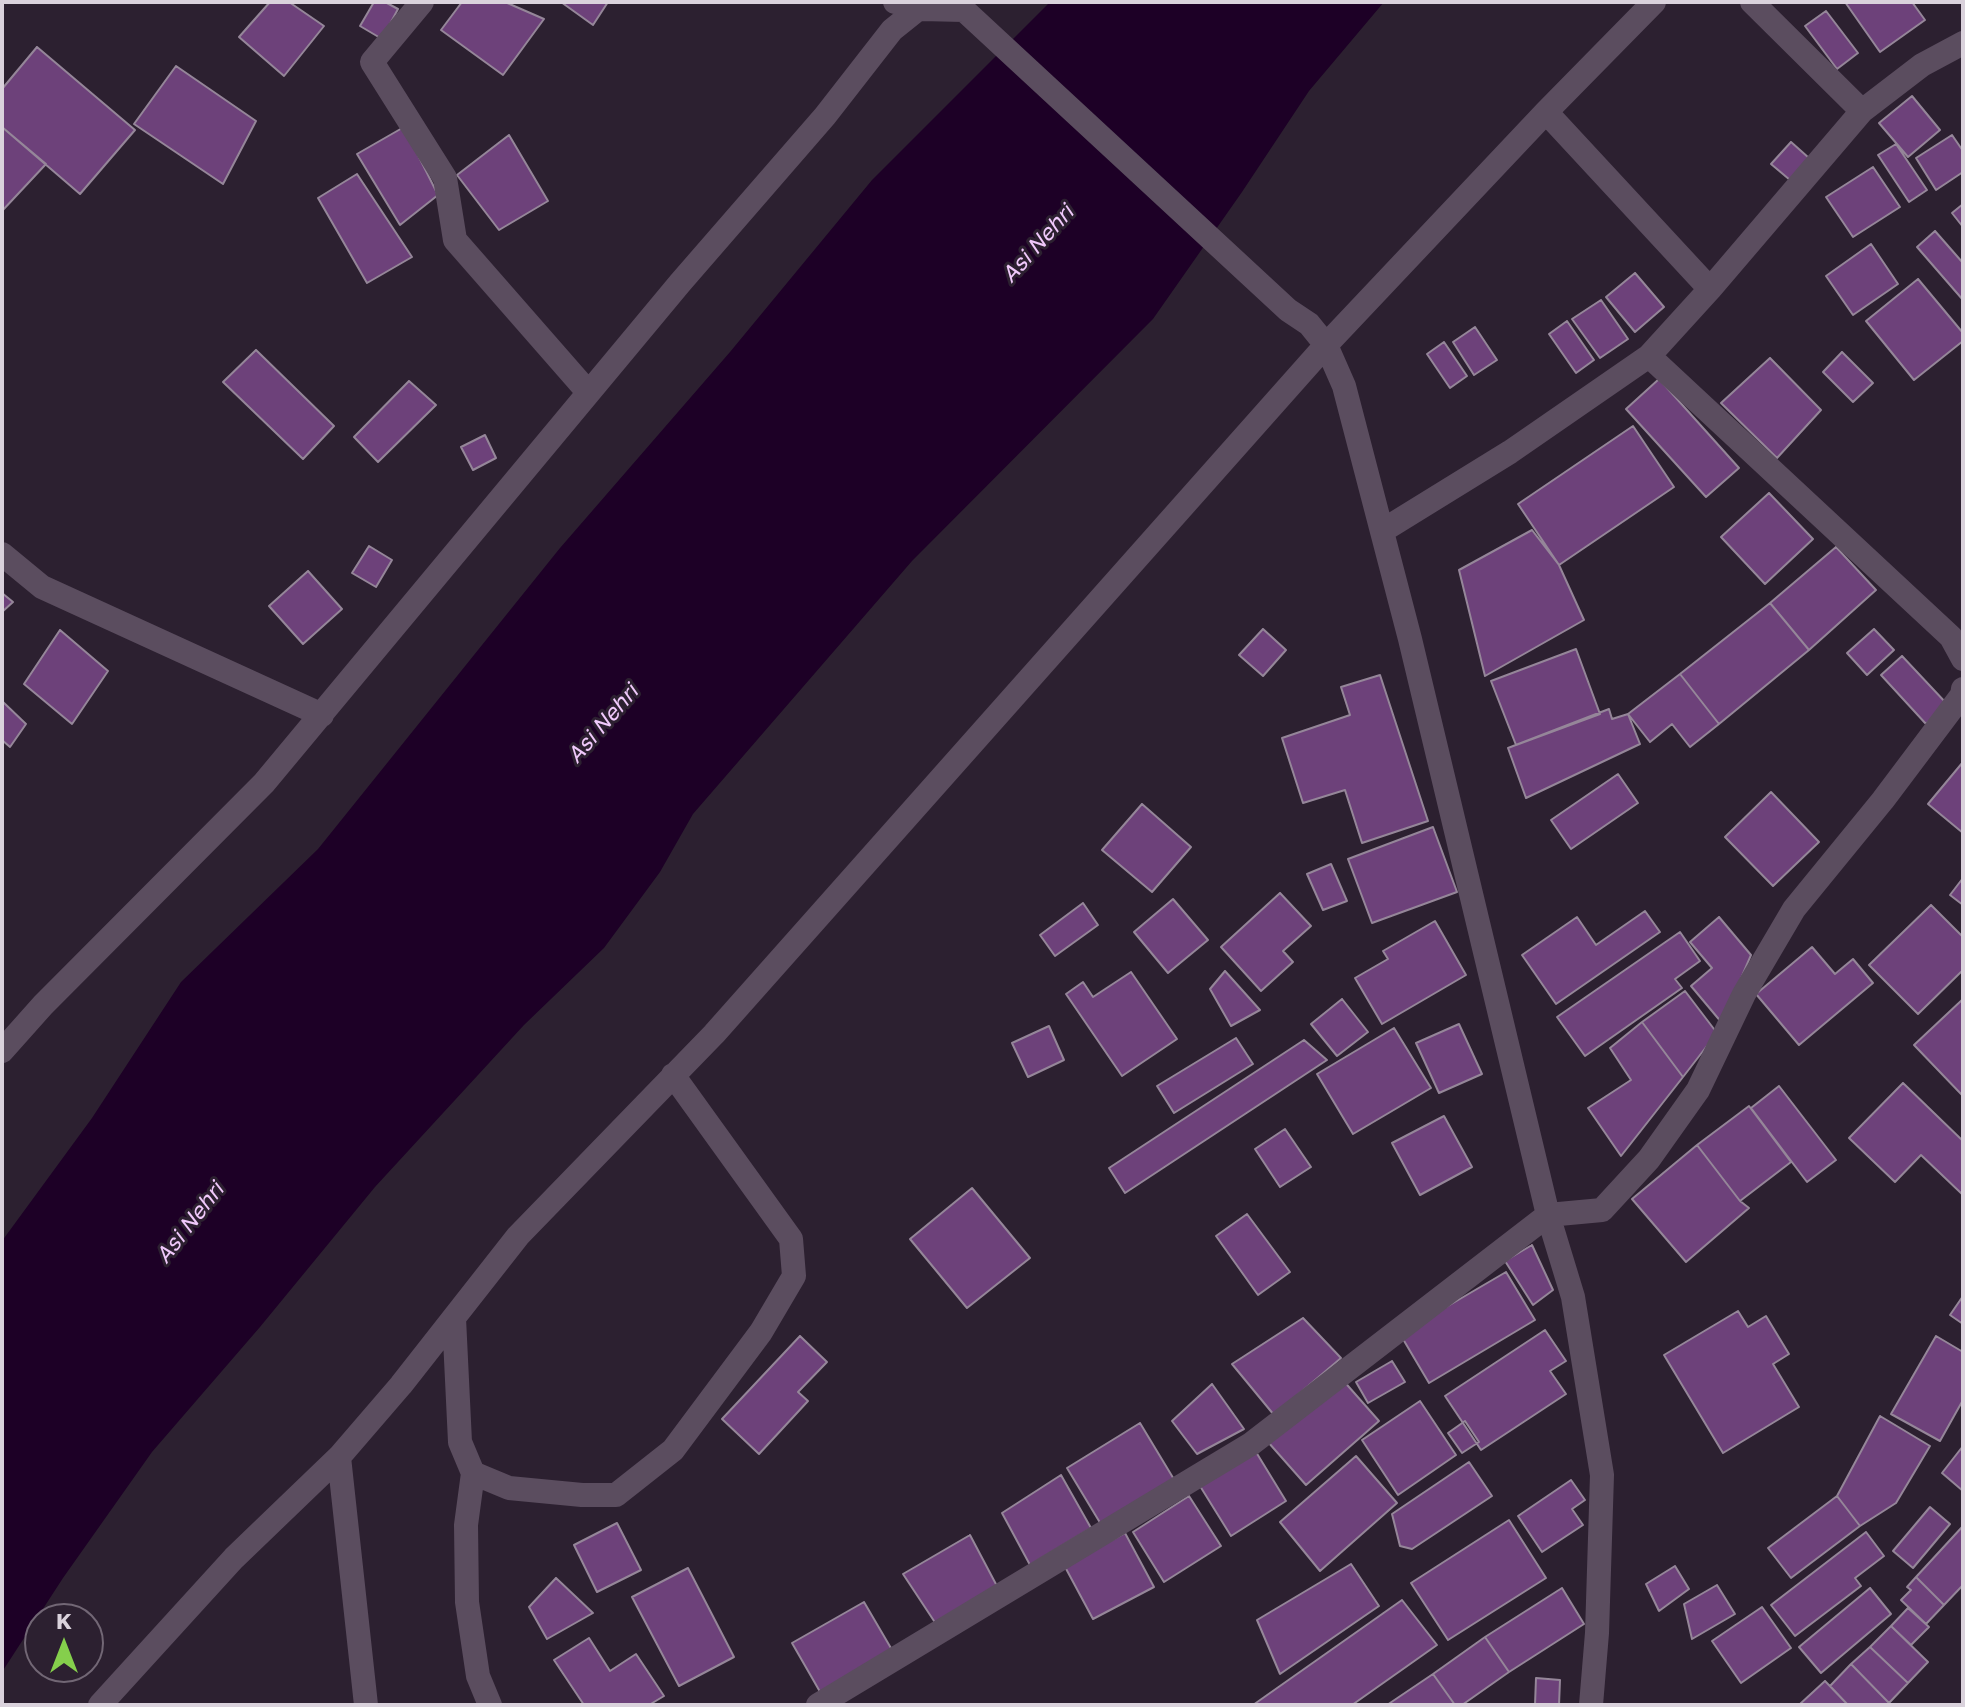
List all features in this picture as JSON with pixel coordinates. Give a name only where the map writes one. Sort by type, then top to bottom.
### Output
[{"type":"street","points":[[422,2],[372,62],[445,178],[455,240],[588,392]]},
{"type":"street","points":[[895,2],[964,10],[1288,310],[1309,324],[1326,345],[1344,386],[1548,1215],[1573,1297],[1602,1475],[1597,1633],[1591,1705]]},
{"type":"street","points":[[100,1705],[234,1558],[339,1457],[401,1385],[518,1236],[724,1022],[1326,345],[1654,2]]},
{"type":"street","points":[[1752,2],[1862,111]]},
{"type":"street","points":[[2,1051],[43,1005],[264,783],[588,392],[825,116],[892,30],[924,5]]},
{"type":"street","points":[[1382,531],[1510,452],[1649,356],[1862,111],[1922,65],[1963,43]]},
{"type":"street","points":[[1546,112],[1710,289]]},
{"type":"street","points":[[1649,356],[1951,637],[1963,659]]},
{"type":"street","points":[[2,554],[42,587],[322,715]]},
{"type":"street","points":[[818,1705],[1251,1444],[1548,1215],[1602,1210],[1649,1159],[1698,1090],[1744,994],[1794,909],[1883,800],[1962,695],[1963,689]]},
{"type":"street","points":[[473,1473],[509,1488],[616,1495],[673,1450],[761,1332],[794,1276],[791,1239],[673,1075]]},
{"type":"street","points":[[454,1318],[460,1442],[473,1473],[466,1525],[467,1602],[478,1676],[490,1705]]},
{"type":"street","points":[[339,1457],[366,1705]]},
{"type":"water","name":"Asi Nehri","points":[[1050,2],[1384,2],[1309,91],[1153,319],[912,561],[693,814],[660,872],[604,948],[524,1025],[375,1187],[152,1452],[47,1603],[24,1603],[24,1638],[2,1672],[2,1241],[92,1118],[181,982],[318,849],[560,548],[730,352],[872,180]]},
{"type":"building","points":[[270,2],[289,2],[324,26],[284,76],[239,37]]},
{"type":"building","points":[[374,2],[385,2],[398,9],[382,39],[360,26]]},
{"type":"building","points":[[462,2],[505,2],[544,19],[503,75],[441,30]]},
{"type":"building","points":[[561,2],[608,2],[593,25]]},
{"type":"building","points":[[1845,2],[1912,2],[1925,20],[1880,52]]},
{"type":"building","points":[[1826,11],[1858,53],[1837,69],[1805,26]]},
{"type":"building","points":[[37,47],[135,130],[80,194],[2,127],[2,89]]},
{"type":"building","points":[[176,66],[256,121],[223,184],[134,124]]},
{"type":"building","points":[[1912,96],[1940,130],[1908,157],[1879,123]]},
{"type":"building","points":[[2,127],[46,164],[2,211]]},
{"type":"building","points":[[404,127],[438,195],[400,225],[357,154]]},
{"type":"building","points":[[509,135],[548,201],[499,230],[457,175]]},
{"type":"building","points":[[1952,135],[1963,151],[1963,172],[1936,190],[1916,158]]},
{"type":"building","points":[[1791,142],[1809,158],[1790,180],[1771,164]]},
{"type":"building","points":[[1896,144],[1927,190],[1909,202],[1878,155]]},
{"type":"building","points":[[1873,167],[1900,207],[1853,237],[1826,197]]},
{"type":"building","points":[[357,174],[412,257],[367,283],[318,198]]},
{"type":"building","points":[[1963,204],[1963,227],[1952,213]]},
{"type":"building","points":[[1935,231],[1963,263],[1963,300],[1917,247]]},
{"type":"building","points":[[1871,244],[1898,284],[1853,315],[1826,276]]},
{"type":"building","points":[[1635,273],[1664,307],[1635,332],[1606,297]]},
{"type":"building","points":[[1918,279],[1963,333],[1963,341],[1914,380],[1866,321]]},
{"type":"building","points":[[1601,300],[1628,339],[1600,358],[1572,319]]},
{"type":"building","points":[[1567,321],[1594,360],[1576,373],[1549,334]]},
{"type":"building","points":[[1475,327],[1497,360],[1474,375],[1453,342]]},
{"type":"building","points":[[1444,342],[1467,376],[1450,388],[1427,354]]},
{"type":"building","points":[[256,350],[334,426],[303,459],[223,382]]},
{"type":"building","points":[[1842,352],[1873,383],[1853,402],[1823,372]]},
{"type":"building","points":[[1770,358],[1821,410],[1777,458],[1721,403]]},
{"type":"building","points":[[1659,379],[1739,468],[1706,497],[1626,409]]},
{"type":"building","points":[[409,381],[436,405],[378,462],[354,437]]},
{"type":"building","points":[[1633,426],[1674,487],[1559,565],[1518,504]]},
{"type":"building","points":[[485,435],[496,458],[473,470],[461,447]]},
{"type":"building","points":[[1769,493],[1813,539],[1765,584],[1721,537]]},
{"type":"building","points":[[1532,530],[1559,565],[1584,620],[1485,676],[1459,570]]},
{"type":"building","points":[[369,546],[392,560],[376,587],[352,573]]},
{"type":"building","points":[[1836,547],[1876,590],[1809,650],[1770,603]]},
{"type":"building","points":[[308,571],[342,609],[303,644],[269,606]]},
{"type":"building","points":[[2,593],[13,602],[2,612]]},
{"type":"building","points":[[1770,603],[1809,650],[1719,724],[1680,674]]},
{"type":"building","points":[[1263,629],[1286,650],[1263,676],[1239,655]]},
{"type":"building","points":[[1874,629],[1894,650],[1867,675],[1847,653]]},
{"type":"building","points":[[60,630],[108,671],[72,724],[24,684]]},
{"type":"building","points":[[1576,649],[1600,714],[1516,745],[1491,681]]},
{"type":"building","points":[[1902,656],[1947,704],[1926,724],[1881,675]]},
{"type":"building","points":[[1680,674],[1719,724],[1690,747],[1672,724],[1650,742],[1628,714]]},
{"type":"building","points":[[1380,675],[1428,821],[1362,843],[1345,790],[1303,803],[1282,738],[1350,715],[1341,687]]},
{"type":"building","points":[[2,701],[26,724],[10,747],[2,740]]},
{"type":"building","points":[[1609,709],[1612,719],[1628,714],[1640,744],[1526,798],[1508,748]]},
{"type":"building","points":[[1963,762],[1963,833],[1928,804]]},
{"type":"building","points":[[1618,774],[1638,803],[1571,849],[1551,820]]},
{"type":"building","points":[[1771,792],[1819,842],[1773,886],[1725,837]]},
{"type":"building","points":[[1142,804],[1191,847],[1152,892],[1102,850]]},
{"type":"building","points":[[1433,827],[1457,892],[1372,923],[1348,859]]},
{"type":"building","points":[[1331,864],[1347,901],[1323,910],[1307,874]]},
{"type":"building","points":[[1963,878],[1963,905],[1950,895]]},
{"type":"building","points":[[1280,893],[1311,926],[1283,951],[1293,962],[1261,991],[1221,947]]},
{"type":"building","points":[[1173,899],[1208,940],[1168,973],[1134,932]]},
{"type":"building","points":[[1083,903],[1098,925],[1055,956],[1040,935]]},
{"type":"building","points":[[1931,905],[1963,937],[1963,970],[1918,1014],[1869,965]]},
{"type":"building","points":[[1645,911],[1660,932],[1556,1004],[1522,955],[1577,917],[1596,945]]},
{"type":"building","points":[[1719,917],[1751,955],[1722,1023],[1691,986],[1712,968],[1690,942]]},
{"type":"building","points":[[1435,921],[1466,975],[1382,1024],[1355,978],[1388,959],[1383,951]]},
{"type":"building","points":[[1680,932],[1700,961],[1675,979],[1682,988],[1585,1056],[1557,1017]]},
{"type":"building","points":[[1812,947],[1835,974],[1853,959],[1873,983],[1799,1045],[1756,994]]},
{"type":"building","points":[[1225,971],[1260,1010],[1231,1026],[1210,989]]},
{"type":"building","points":[[1131,972],[1177,1039],[1122,1076],[1066,994],[1083,982],[1093,997]]},
{"type":"building","points":[[1685,991],[1717,1033],[1683,1077],[1642,1022]]},
{"type":"building","points":[[1342,999],[1368,1032],[1337,1056],[1311,1024]]},
{"type":"building","points":[[1963,999],[1963,1094],[1962,1095],[1914,1045]]},
{"type":"building","points":[[1642,1022],[1683,1077],[1621,1156],[1588,1108],[1631,1080],[1610,1048]]},
{"type":"building","points":[[1459,1024],[1482,1074],[1439,1093],[1416,1043]]},
{"type":"building","points":[[1049,1026],[1064,1060],[1028,1077],[1012,1043]]},
{"type":"building","points":[[1394,1028],[1431,1088],[1353,1134],[1317,1074]]},
{"type":"building","points":[[1236,1038],[1253,1064],[1174,1113],[1157,1086]]},
{"type":"building","points":[[1304,1040],[1327,1060],[1125,1193],[1109,1168]]},
{"type":"building","points":[[1903,1083],[1963,1141],[1963,1195],[1921,1155],[1895,1182],[1849,1138]]},
{"type":"building","points":[[1779,1086],[1836,1160],[1807,1182],[1751,1108]]},
{"type":"building","points":[[1749,1106],[1791,1162],[1740,1201],[1697,1145]]},
{"type":"building","points":[[1444,1116],[1472,1167],[1420,1195],[1392,1143]]},
{"type":"building","points":[[1285,1129],[1311,1167],[1280,1187],[1255,1149]]},
{"type":"building","points":[[1697,1145],[1740,1201],[1749,1208],[1686,1262],[1632,1199]]},
{"type":"building","points":[[972,1188],[1030,1258],[967,1308],[910,1239]]},
{"type":"building","points":[[1247,1214],[1290,1272],[1258,1295],[1216,1236]]},
{"type":"building","points":[[1532,1245],[1553,1290],[1533,1305],[1505,1261]]},
{"type":"building","points":[[1506,1272],[1535,1320],[1429,1383],[1400,1334]]},
{"type":"building","points":[[1963,1296],[1963,1324],[1950,1315]]},
{"type":"building","points":[[1738,1311],[1748,1327],[1766,1316],[1789,1354],[1773,1364],[1799,1407],[1723,1453],[1664,1355]]},
{"type":"building","points":[[1303,1318],[1341,1358],[1274,1415],[1232,1364]]},
{"type":"building","points":[[1545,1330],[1566,1361],[1550,1371],[1566,1394],[1481,1450],[1445,1396]]},
{"type":"building","points":[[800,1336],[827,1362],[798,1392],[808,1401],[759,1454],[722,1419]]},
{"type":"building","points":[[1936,1336],[1963,1352],[1963,1400],[1940,1441],[1891,1414]]},
{"type":"building","points":[[1392,1361],[1405,1382],[1368,1403],[1356,1382]]},
{"type":"building","points":[[1341,1378],[1379,1421],[1306,1485],[1268,1442]]},
{"type":"building","points":[[1212,1384],[1244,1429],[1197,1454],[1172,1421]]},
{"type":"building","points":[[1420,1401],[1456,1455],[1398,1495],[1362,1440]]},
{"type":"building","points":[[1880,1416],[1930,1446],[1896,1503],[1860,1526],[1837,1496]]},
{"type":"building","points":[[1465,1421],[1479,1442],[1462,1453],[1448,1433]]},
{"type":"building","points":[[1140,1423],[1175,1481],[1102,1526],[1067,1468]]},
{"type":"building","points":[[1963,1446],[1963,1491],[1942,1473]]},
{"type":"building","points":[[1256,1452],[1286,1501],[1231,1536],[1200,1486]]},
{"type":"building","points":[[1356,1456],[1397,1503],[1320,1571],[1280,1522]]},
{"type":"building","points":[[1469,1462],[1492,1496],[1412,1549],[1400,1546],[1392,1514]]},
{"type":"building","points":[[1061,1475],[1091,1528],[1030,1565],[1002,1513]]},
{"type":"building","points":[[1571,1480],[1585,1500],[1572,1509],[1583,1525],[1542,1552],[1518,1516]]},
{"type":"building","points":[[1189,1496],[1221,1546],[1164,1582],[1133,1532]]},
{"type":"building","points":[[1837,1496],[1860,1526],[1791,1578],[1768,1548]]},
{"type":"building","points":[[1930,1507],[1950,1524],[1913,1568],[1893,1551]]},
{"type":"building","points":[[1509,1520],[1546,1578],[1448,1640],[1411,1583]]},
{"type":"building","points":[[617,1523],[641,1570],[597,1592],[574,1545]]},
{"type":"building","points":[[1963,1526],[1963,1585],[1944,1605],[1916,1577]]},
{"type":"building","points":[[1866,1532],[1884,1556],[1855,1578],[1861,1586],[1795,1636],[1771,1605]]},
{"type":"building","points":[[1125,1533],[1154,1587],[1093,1619],[1064,1565]]},
{"type":"building","points":[[970,1535],[998,1588],[938,1627],[903,1574]]},
{"type":"building","points":[[1351,1564],[1379,1606],[1280,1674],[1257,1620]]},
{"type":"building","points":[[1675,1566],[1689,1589],[1659,1611],[1646,1584]]},
{"type":"building","points":[[688,1568],[734,1657],[679,1686],[632,1597]]},
{"type":"building","points":[[1916,1577],[1944,1605],[1926,1624],[1901,1600],[1911,1590],[1907,1587]]},
{"type":"building","points":[[556,1578],[593,1613],[547,1639],[529,1607]]},
{"type":"building","points":[[1717,1585],[1735,1614],[1692,1639],[1684,1604]]},
{"type":"building","points":[[1562,1588],[1584,1624],[1509,1672],[1485,1637]]},
{"type":"building","points":[[1870,1588],[1891,1614],[1821,1673],[1799,1647]]},
{"type":"building","points":[[1402,1600],[1437,1645],[1352,1705],[1253,1705]]},
{"type":"building","points":[[864,1602],[895,1655],[823,1697],[792,1643]]},
{"type":"building","points":[[1762,1607],[1791,1648],[1741,1683],[1712,1641]]},
{"type":"building","points":[[1908,1608],[1929,1627],[1911,1645],[1891,1626]]},
{"type":"building","points":[[1891,1626],[1928,1662],[1908,1683],[1870,1647]]},
{"type":"building","points":[[1485,1637],[1509,1672],[1462,1705],[1455,1705],[1433,1674]]},
{"type":"building","points":[[589,1638],[610,1671],[636,1654],[664,1696],[649,1705],[584,1705],[554,1660]]},
{"type":"building","points":[[1870,1647],[1908,1683],[1889,1703],[1851,1664]]},
{"type":"building","points":[[1851,1664],[1888,1705],[1848,1705],[1830,1686]]},
{"type":"building","points":[[1433,1674],[1455,1705],[1387,1705]]},
{"type":"building","points":[[1536,1678],[1560,1680],[1559,1705],[1535,1705]]},
{"type":"building","points":[[1825,1681],[1848,1705],[1800,1705],[1800,1704]]}]
